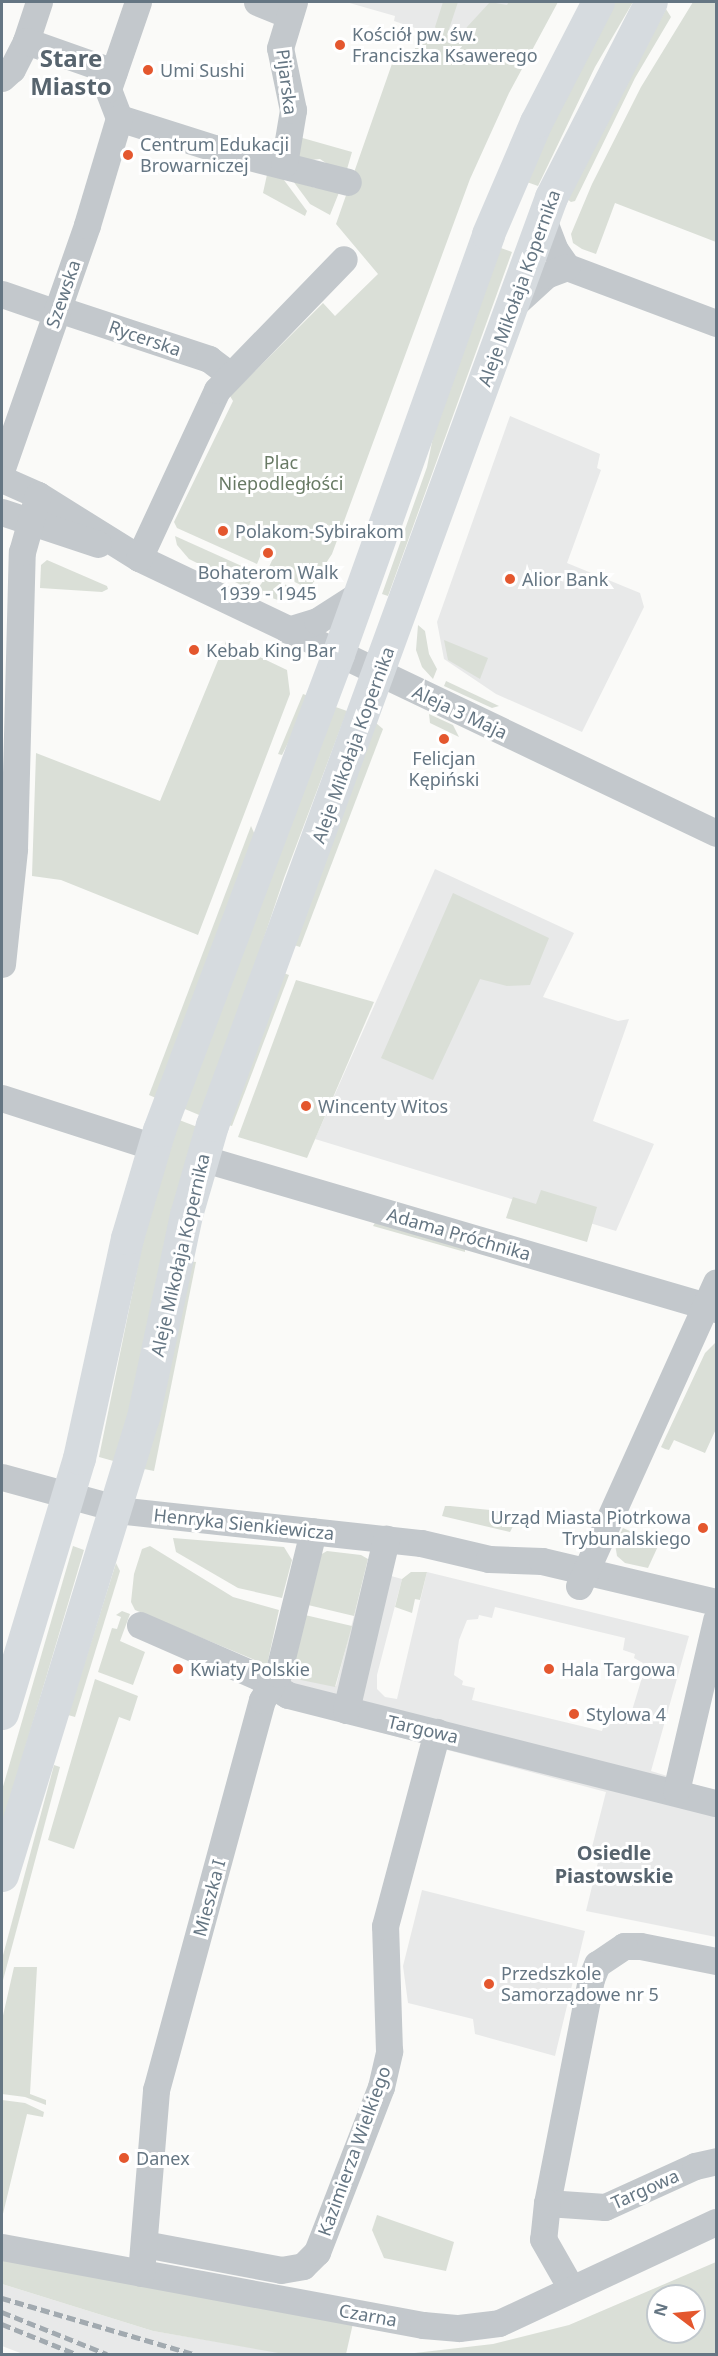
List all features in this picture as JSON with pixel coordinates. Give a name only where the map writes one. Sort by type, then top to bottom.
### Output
[{"type":"main road","points":[[2,1713],[68,1496],[128,1238],[154,1147],[338,654],[488,234],[536,122],[598,2]]},
{"type":"main road","name":"Aleje Mikołaja Kopernika","points":[[2,1875],[116,1509],[148,1394],[201,1158],[380,674],[543,219],[598,98],[651,2]]},
{"type":"street","points":[[2,78],[12,69],[26,41],[39,2]]},
{"type":"street","points":[[138,2],[108,89],[119,118],[214,148],[348,182]]},
{"type":"street","points":[[257,2],[292,8]]},
{"type":"street","name":"Pijarska","points":[[284,164],[293,110],[280,48],[292,8]]},
{"type":"street","points":[[26,41],[114,72]]},
{"type":"street","name":"Szewska","points":[[2,468],[58,311],[119,118]]},
{"type":"street","points":[[543,219],[555,250],[567,267],[717,323]]},
{"type":"street","points":[[139,558],[213,397],[229,374],[344,259]]},
{"type":"street","points":[[510,308],[546,275],[567,267]]},
{"type":"street","name":"Rycerska","points":[[2,294],[209,359],[229,374]]},
{"type":"street","points":[[2,479],[38,495],[139,558]]},
{"type":"street","points":[[2,964],[14,849],[22,552],[28,522],[38,495]]},
{"type":"street","points":[[2,512],[139,558]]},
{"type":"street","name":"Aleja 3 Maja","points":[[139,558],[717,833]]},
{"type":"street","points":[[288,630],[326,616],[358,594]]},
{"type":"street","points":[[2,1098],[154,1147]]},
{"type":"street","name":"Adama Próchnika","points":[[201,1158],[713,1299]]},
{"type":"street","points":[[581,1578],[713,1299]]},
{"type":"street","name":"Henryka Sienkiewicza","points":[[2,1477],[116,1509],[386,1539],[489,1559],[522,1573],[581,1578],[673,1608],[717,1602]]},
{"type":"street","name":"Mieszka I","points":[[141,2273],[156,2090],[262,1700],[278,1674],[313,1531]]},
{"type":"street","points":[[346,1710],[386,1539]]},
{"type":"street","points":[[676,1791],[708,1701],[717,1620]]},
{"type":"street","name":"Targowa","points":[[140,1625],[270,1684],[284,1694],[717,1803]]},
{"type":"street","name":"Kazimierza Wielkiego","points":[[144,2244],[281,2270],[303,2266],[316,2252],[381,2087],[389,2051],[386,1926],[437,1732]]},
{"type":"street","points":[[572,2288],[543,2239],[547,2203],[591,1979],[597,1964],[624,1946],[640,1946],[717,1961]]},
{"type":"street","name":"Targowa","points":[[547,2203],[605,2206],[695,2166],[717,2161]]},
{"type":"street","name":"Czarna","points":[[2,2247],[423,2325],[459,2328],[499,2323],[717,2222]]},
{"type":"shaded area","points":[[346,2],[508,2],[490,55],[426,37],[427,32],[394,21],[395,16]]},
{"type":"shaded area","points":[[510,416],[600,454],[597,468],[601,470],[567,563],[640,593],[644,607],[582,732],[496,694],[444,659],[437,622]]},
{"type":"shaded area","points":[[435,869],[574,933],[543,997],[618,1021],[629,1019],[593,1121],[654,1144],[616,1231],[315,1139]]},
{"type":"shaded area","points":[[366,1569],[402,1579],[377,1675],[377,1689],[385,1697],[397,1699],[427,1572],[689,1636],[651,1771],[716,1791],[716,1937],[586,1911],[599,1858],[590,1855],[606,1792],[277,1705],[285,1674],[336,1686]],"holes":[[[495,1607],[625,1638],[623,1650],[635,1654],[634,1658],[643,1663],[644,1671],[630,1717],[619,1719],[618,1722],[606,1719],[602,1731],[472,1700],[475,1688],[462,1685],[463,1681],[454,1675],[459,1640],[467,1620],[478,1619],[479,1615],[492,1618]]]},
{"type":"shaded area","name":"Przedszkole Samorządowe nr 5","points":[[422,1890],[585,1931],[555,2056],[475,2034],[473,2019],[408,2003],[403,1966]]},
{"type":"shaded area","points":[[2,2284],[153,2331],[290,2354],[23,2354],[2,2346]]},
{"type":"green space","name":"Plac Niepodległości","points":[[443,2],[458,2],[447,35],[461,40],[467,27],[490,2],[507,5],[508,2],[558,2],[509,93],[470,179],[332,554],[309,589],[268,569],[276,552],[264,547],[257,564],[177,528],[174,522],[233,401],[230,396],[323,303],[335,316],[378,274],[336,224],[394,58],[411,63],[420,30],[435,39],[438,31],[435,27]]},
{"type":"green space","points":[[615,2],[633,2],[595,67],[538,186],[524,181]]},
{"type":"green space","points":[[693,2],[716,2],[716,242],[615,203],[596,254],[582,249],[573,243],[571,234],[592,184],[641,87]]},
{"type":"green space","points":[[666,9],[671,17],[635,78],[575,201],[571,202],[567,199]]},
{"type":"green space","points":[[299,137],[352,152],[345,176],[320,159],[294,162]]},
{"type":"green space","points":[[268,170],[281,176],[307,211],[305,216],[263,193]]},
{"type":"green space","points":[[293,181],[316,188],[342,185],[330,215],[310,204]]},
{"type":"green space","points":[[498,247],[512,252],[388,596],[382,594],[427,467],[438,412]]},
{"type":"green space","points":[[175,536],[255,572],[249,585],[245,587],[189,559],[177,545]]},
{"type":"green space","points":[[47,560],[107,586],[108,589],[102,592],[40,588],[41,565]]},
{"type":"green space","points":[[267,576],[303,595],[283,602],[259,593],[258,588]]},
{"type":"green space","points":[[418,625],[425,631],[429,654],[437,669],[433,679],[422,667],[416,650]]},
{"type":"green space","points":[[444,640],[488,658],[480,679],[448,660]]},
{"type":"green space","points":[[226,641],[287,670],[290,694],[198,935],[61,880],[32,876],[36,753],[160,801]]},
{"type":"green space","points":[[446,681],[499,706],[492,708],[444,686]]},
{"type":"green space","points":[[303,694],[311,697],[282,755],[278,754]]},
{"type":"green space","points":[[330,705],[347,711],[284,878],[204,1117],[180,1107]]},
{"type":"green space","points":[[429,714],[453,725],[459,737],[430,723]]},
{"type":"green space","points":[[376,723],[383,729],[300,947],[291,944]]},
{"type":"green space","points":[[251,826],[255,835],[158,1099],[149,1095]]},
{"type":"green space","points":[[453,893],[549,938],[530,985],[507,986],[480,979],[433,1080],[381,1058]]},
{"type":"green space","points":[[281,972],[289,975],[232,1126],[224,1124]]},
{"type":"green space","points":[[296,980],[374,1002],[307,1158],[238,1137]]},
{"type":"green space","points":[[174,1118],[200,1128],[117,1462],[99,1457],[149,1211]]},
{"type":"green space","points":[[541,1190],[597,1207],[587,1242],[506,1218],[513,1197],[536,1204]]},
{"type":"green space","points":[[376,1221],[465,1246],[465,1252],[373,1226]]},
{"type":"green space","points":[[188,1261],[196,1262],[154,1471],[144,1469]]},
{"type":"green space","points":[[716,1342],[716,1429],[705,1453],[674,1440],[669,1450],[661,1447],[705,1353]]},
{"type":"green space","points":[[445,1506],[520,1513],[510,1532],[442,1516]]},
{"type":"green space","points":[[623,1528],[659,1544],[648,1568],[625,1563],[617,1556],[615,1544]]},
{"type":"green space","points":[[173,1538],[284,1547],[292,1560],[282,1598],[238,1588],[176,1552]]},
{"type":"green space","points":[[73,1546],[84,1550],[2,1826],[2,1790]]},
{"type":"green space","points":[[150,1546],[233,1597],[279,1610],[267,1665],[135,1610],[131,1602],[134,1574],[142,1549]]},
{"type":"green space","points":[[327,1551],[361,1555],[368,1559],[354,1616],[308,1605],[320,1555]]},
{"type":"green space","points":[[116,1563],[120,1571],[75,1717],[68,1715]]},
{"type":"green space","points":[[411,1572],[427,1572],[420,1600],[415,1599],[412,1613],[395,1607],[402,1579]]},
{"type":"green space","points":[[122,1611],[130,1614],[120,1641],[145,1652],[133,1685],[98,1672],[112,1628],[117,1629],[121,1617],[116,1615]]},
{"type":"green space","points":[[305,1615],[352,1626],[335,1687],[301,1680],[292,1674]]},
{"type":"green space","points":[[95,1679],[138,1696],[130,1721],[119,1717],[74,1849],[48,1840]]},
{"type":"green space","points":[[54,1765],[60,1767],[2,1984],[2,1959]]},
{"type":"green space","points":[[14,1967],[37,1967],[30,2094],[46,2100],[46,2105],[25,2097],[2,2094],[2,2020]]},
{"type":"green space","points":[[2,2100],[25,2103],[44,2112],[43,2117],[27,2114],[2,2218]]},
{"type":"green space","points":[[377,2215],[454,2242],[446,2271],[384,2258],[372,2230]]},
{"type":"green space","points":[[2,2254],[354,2319],[346,2354],[284,2354],[153,2331],[2,2284]]},
{"type":"green space","points":[[716,2262],[716,2354],[406,2354],[493,2344],[569,2325],[646,2292],[646,2344],[706,2344],[706,2284],[665,2284]]},
{"type":"railway","points":[[2,2298],[194,2354]]},
{"type":"railway","points":[[2,2312],[107,2354]]},
{"type":"railway","points":[[2,2324],[76,2354]]},
{"type":"place","name":"Kościół pw. św. Franciszka Ksawerego","points":[[340,45]]},
{"type":"place","name":"Umi Sushi","points":[[148,70]]},
{"type":"place","name":"Centrum Edukacji Browarniczej","points":[[128,155]]},
{"type":"place","name":"Polakom-Sybirakom","points":[[223,531]]},
{"type":"place","name":"Bohaterom Walk 1939 - 1945","points":[[268,553]]},
{"type":"place","name":"Alior Bank","points":[[510,579]]},
{"type":"place","name":"Kebab King Bar","points":[[194,650]]},
{"type":"place","name":"Felicjan Kępiński","points":[[444,739]]},
{"type":"place","name":"Wincenty Witos","points":[[306,1106]]},
{"type":"place","name":"Urząd Miasta Piotrkowa Trybunalskiego","points":[[703,1528]]},
{"type":"place","name":"Kwiaty Polskie","points":[[178,1669]]},
{"type":"place","name":"Hala Targowa","points":[[549,1669]]},
{"type":"place","name":"Stylowa 4","points":[[574,1714]]},
{"type":"place","name":"Przedszkole Samorządowe nr 5","points":[[489,1984]]},
{"type":"place","name":"Danex","points":[[124,2158]]},
{"type":"district","name":"Stare Miasto","points":[[71,72]]},
{"type":"district","name":"Osiedle Piastowskie","points":[[614,1864]]}]
